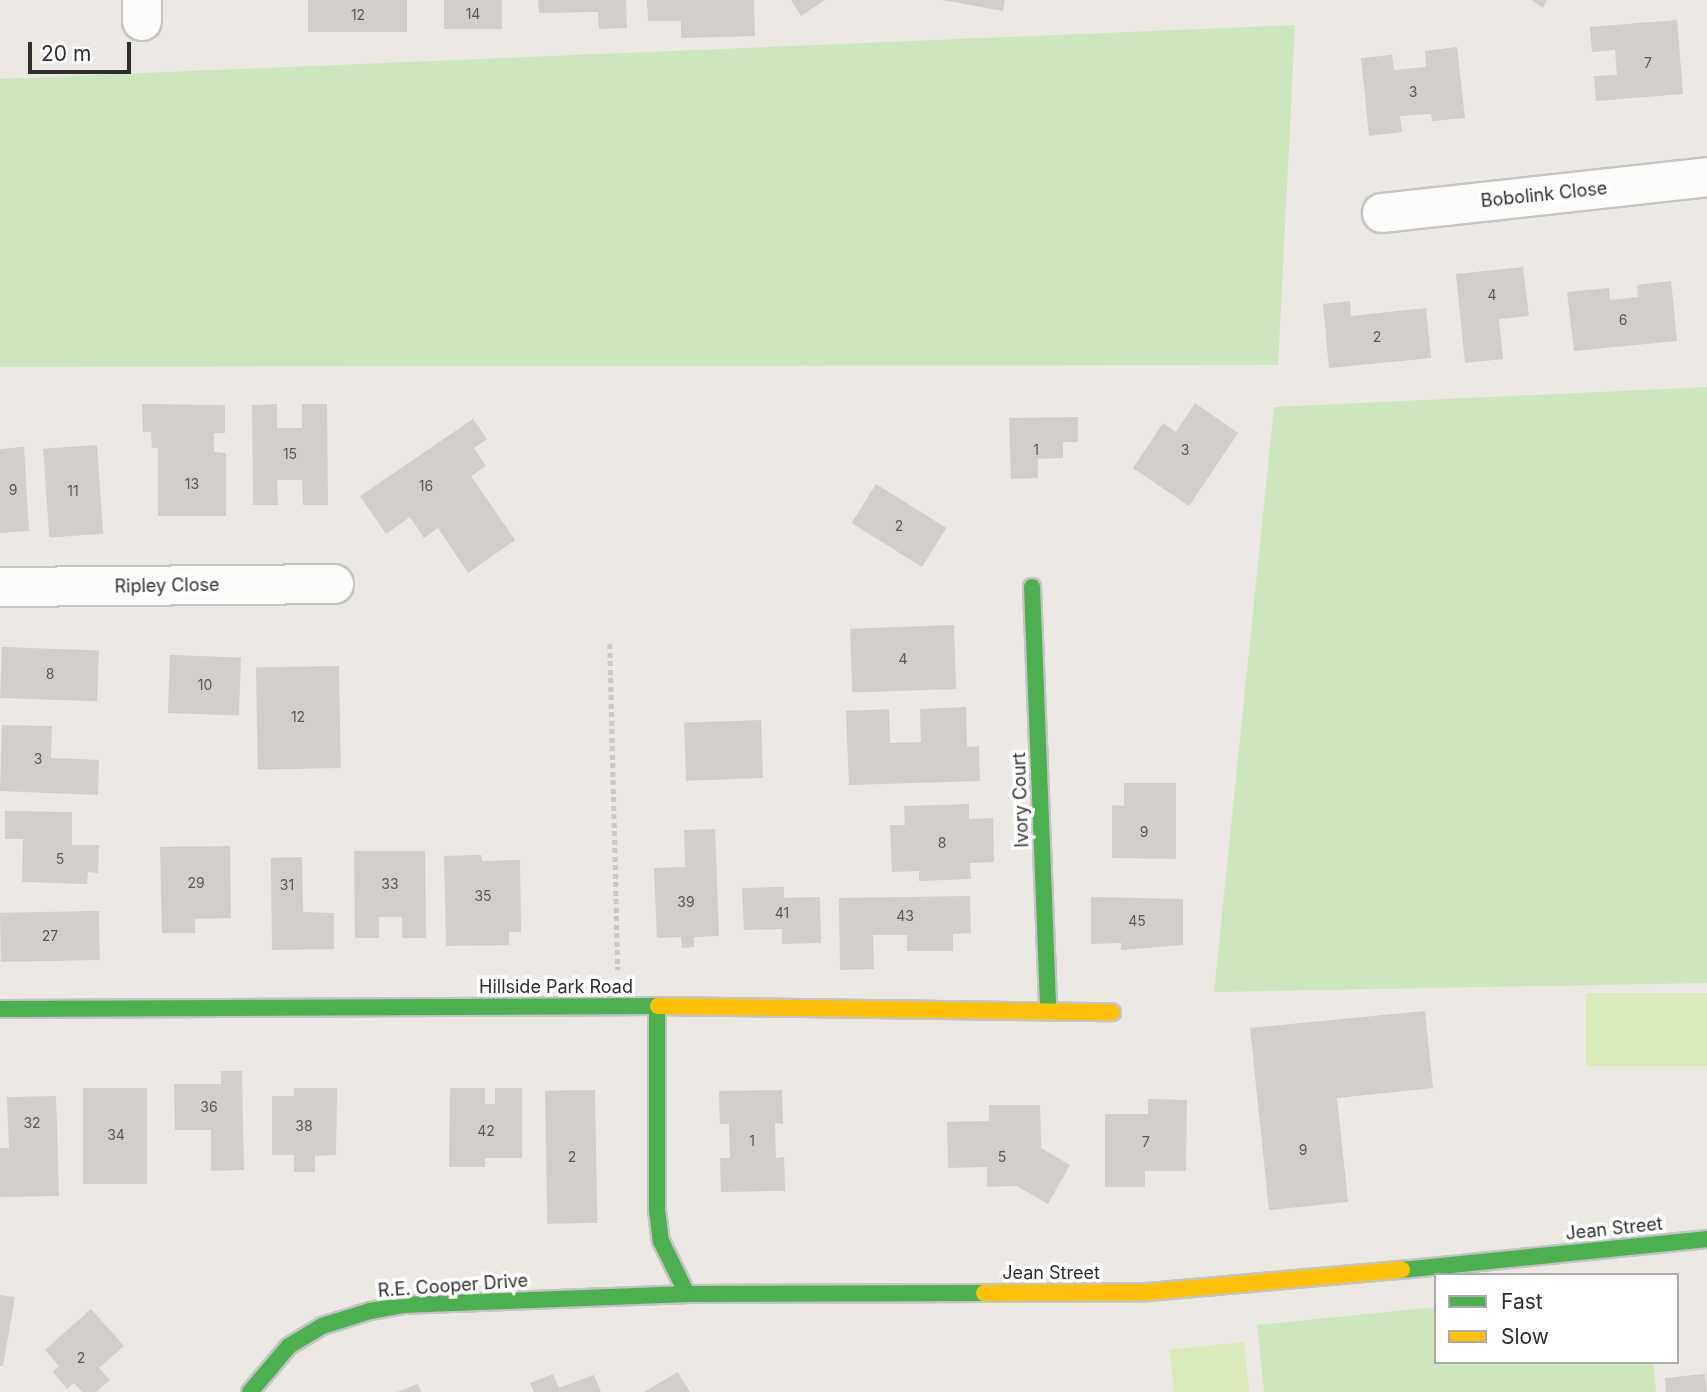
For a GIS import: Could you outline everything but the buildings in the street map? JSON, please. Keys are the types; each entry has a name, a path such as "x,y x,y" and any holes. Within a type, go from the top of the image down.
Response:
{"street":[{"name":"Bobolink Close","path":"1382,213 1707,177"},
{"name":"Ripley Close","path":"0,587 334,584"},
{"name":"Ivory Court","path":"1032,587 1048,1011"},
{"name":"Hillside Park Road","path":"0,1009 657,1006 1112,1012"},
{"path":"657,1006 657,1210 661,1241 687,1294"},
{"name":"Jean Street","path":"687,1294 1148,1292 1267,1284 1707,1239"},
{"name":"R.E. Cooper Drive","path":"250,1392 289,1346 323,1326 370,1311 403,1305 687,1294"}],"path":[{"path":"610,644 618,1006"}],"green space":[{"path":"1295,25 1278,365 0,367 0,79"},
{"path":"1707,387 1707,983 1214,992 1274,407"},
{"path":"1586,993 1707,993 1707,1066 1586,1066"},
{"path":"1434,1307 1434,1364 1653,1364 1656,1392 1264,1392 1257,1325"},
{"path":"1244,1342 1249,1392 1174,1392 1169,1350"}],"traffic: fast":[{"path":"1032,587 1048,1011"},
{"path":"657,1006 657,1210 661,1241 687,1294 984,1293"},
{"path":"0,1009 658,1006"},
{"path":"1402,1270 1707,1239"},
{"path":"250,1392 289,1346 322,1326 370,1311 403,1305 687,1294"}],"traffic: slow":[{"path":"658,1006 1112,1012"},
{"path":"984,1293 1148,1292 1402,1270"}]}
